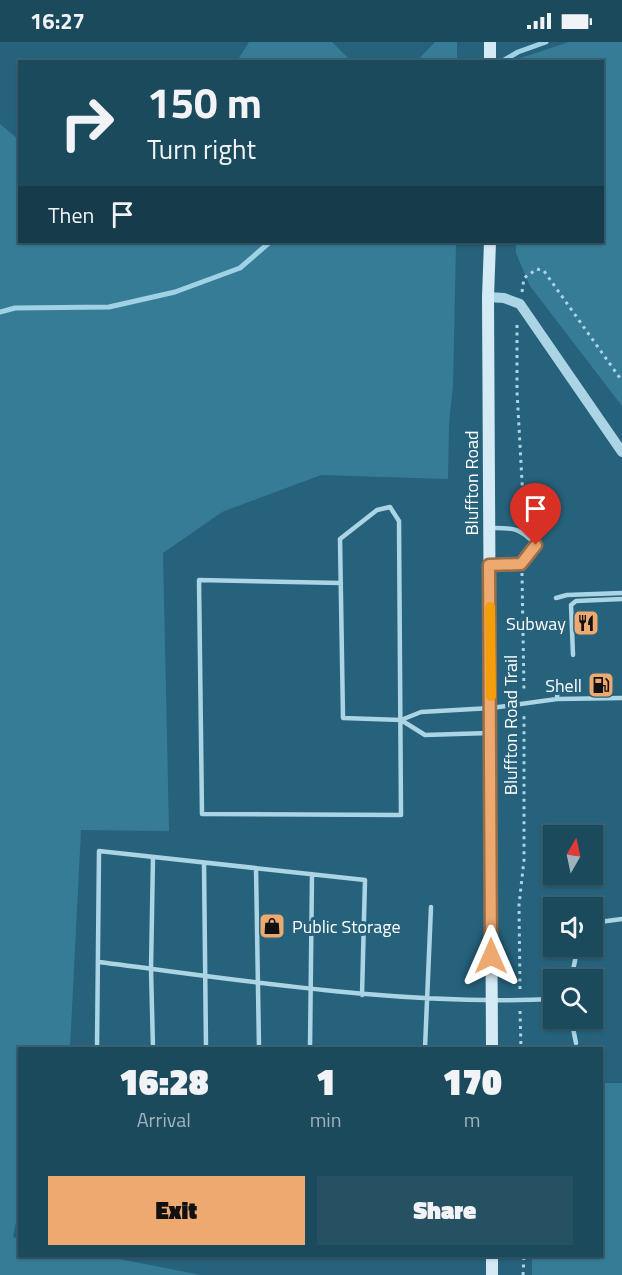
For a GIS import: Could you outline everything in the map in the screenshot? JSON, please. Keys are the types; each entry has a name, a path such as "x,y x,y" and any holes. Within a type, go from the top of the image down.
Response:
{"main road":[{"path":"490,42 490,60"},
{"name":"Bluffton Road","path":"490,243 488,297 492,1047"},
{"path":"492,1257 492,1275"}],"street":[{"path":"488,297 504,298 520,304 622,452"}],"lane":[{"path":"341,583 199,580 202,814 401,816 401,720 399,520 390,507 377,510 340,539 341,583 343,718 401,720 421,712 491,708 557,699 622,698"},
{"path":"489,565 521,564 536,545 517,528 490,528"},
{"path":"556,598 567,595 622,593"},
{"path":"573,655 571,605 576,601 622,599"},
{"path":"557,699 558,679"},
{"path":"401,720 425,735 491,733"},
{"path":"97,1047 99,851 365,880 362,994"},
{"path":"153,857 151,969 153,1047"},
{"path":"204,863 206,1047"},
{"path":"256,868 259,1047"},
{"path":"310,1047 312,874"},
{"path":"425,1047 431,907"},
{"path":"603,922 622,920"},
{"path":"99,962 362,994 491,1001 543,1000"},
{"path":"574,1029 576,1043"}],"path":[{"path":"524,278 537,269 544,271 622,381"},
{"path":"517,330 517,391 523,499 517,528"},
{"name":"Bluffton Road Trail","path":"521,564 524,860 519,905 521,1047"},
{"path":"523,1275 524,1257"}],"shaded area":[{"path":"249,42 332,42 350,60 238,60"},
{"path":"435,42 457,42 457,60 418,60"},
{"path":"569,42 622,42 622,406 530,286 516,253 516,243 604,243 604,60 518,59"},
{"path":"0,124 18,139 18,243 456,243 453,386 449,423 448,479 321,475 222,512 163,553 169,831 81,830 70,1047 18,1047 18,1213 13,1237 18,1239 18,1257 109,1257 201,1275 0,1275"},
{"path":"603,1083 622,1083 622,1275 532,1275 532,1257 603,1257"}],"waterway":[{"path":"504,60 518,52 546,42"},
{"path":"0,312 15,308 109,307 175,292 240,268 269,243"}],"slow traffic":[{"path":"490,607 491,696"}],"place":[{"name":"Subway","path":"586,623"},
{"name":"Shell","path":"601,685"},
{"name":"Public Storage","path":"272,926"}],"route":[{"path":"491,956 489,565 521,564 536,545"}]}
